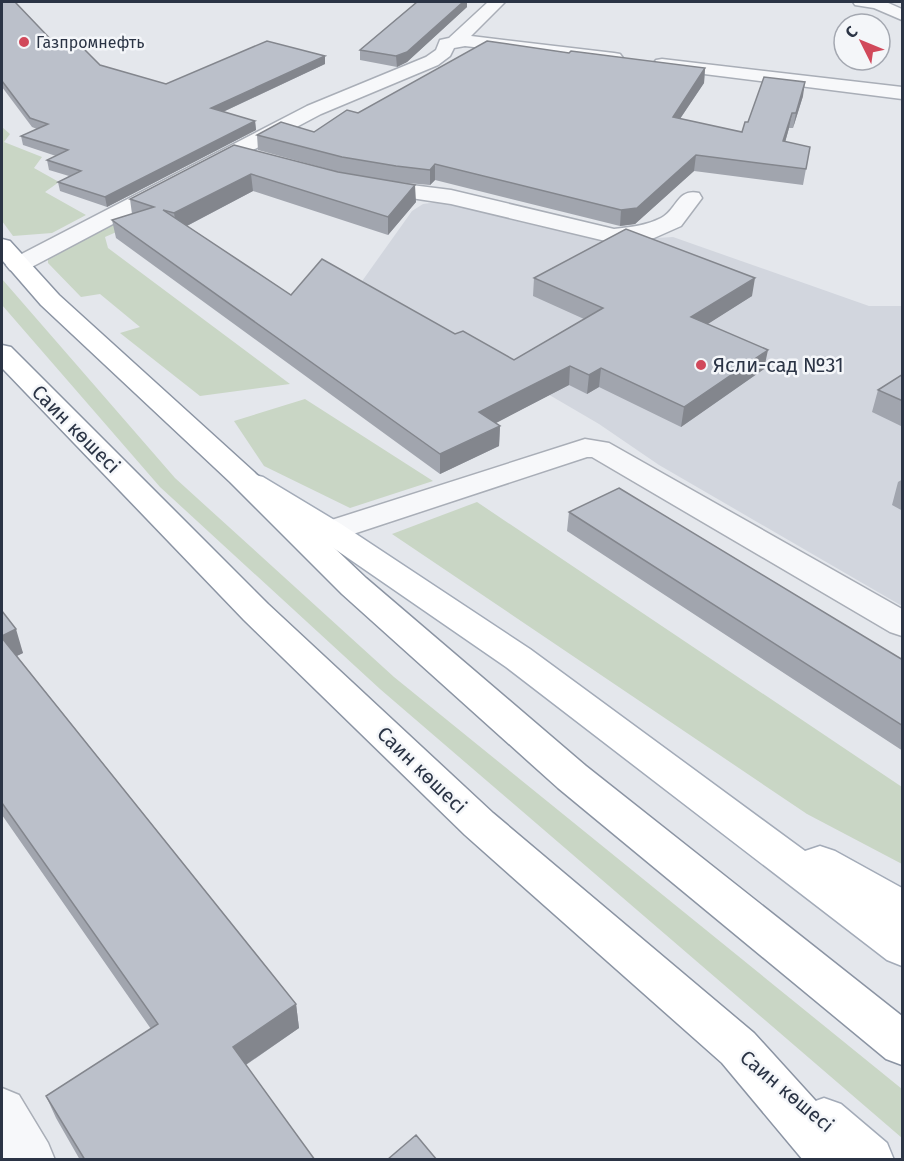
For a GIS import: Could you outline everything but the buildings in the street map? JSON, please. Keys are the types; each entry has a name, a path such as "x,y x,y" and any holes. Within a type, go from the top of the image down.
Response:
{"main road":[{"path":"10,256 50,300 241,476 354,586 572,777 903,1044"},
{"name":"Саин көшесі","path":"2,353 256,612 479,824 868,1160"},
{"path":"241,476 330,531 518,658 903,947"},
{"path":"699,794 903,909"},
{"path":"738,1048 836,1160"}],"street":[{"path":"455,42 497,2"},
{"path":"861,2 878,4 903,15"},
{"path":"10,256 233,152 314,110 424,66 444,52 446,44 455,42 465,41 903,93"},
{"path":"233,152 265,161"},
{"path":"351,183 452,197 525,213 573,228 614,236 646,233 673,220 691,198"},
{"path":"330,531 585,448 599,449 903,624"},
{"path":"2,1111 30,1160"}],"shaded area":[{"name":"Ясли-сад №31","path":"445,201 606,241 673,237 869,306 902,306 902,606 659,465 599,424 360,284 412,211 423,204"}],"green space":[{"path":"2,127 10,134 4,142 42,157 34,168 59,182 45,192 86,215 52,233 13,236 2,221"},
{"path":"125,216 130,226 105,237 108,248 290,384 200,396 120,333 140,327 100,294 81,297 48,263 48,255"},
{"path":"2,279 175,478 394,677 902,1089 902,1138 380,689 160,487 2,305"},
{"path":"305,399 433,481 350,508 264,466 234,421"},
{"path":"477,502 902,787 902,864 807,814 392,534"}],"place":[{"name":"Газпромнефть","path":"24,42"},
{"name":"Ясли-сад №31","path":"701,365"}]}
